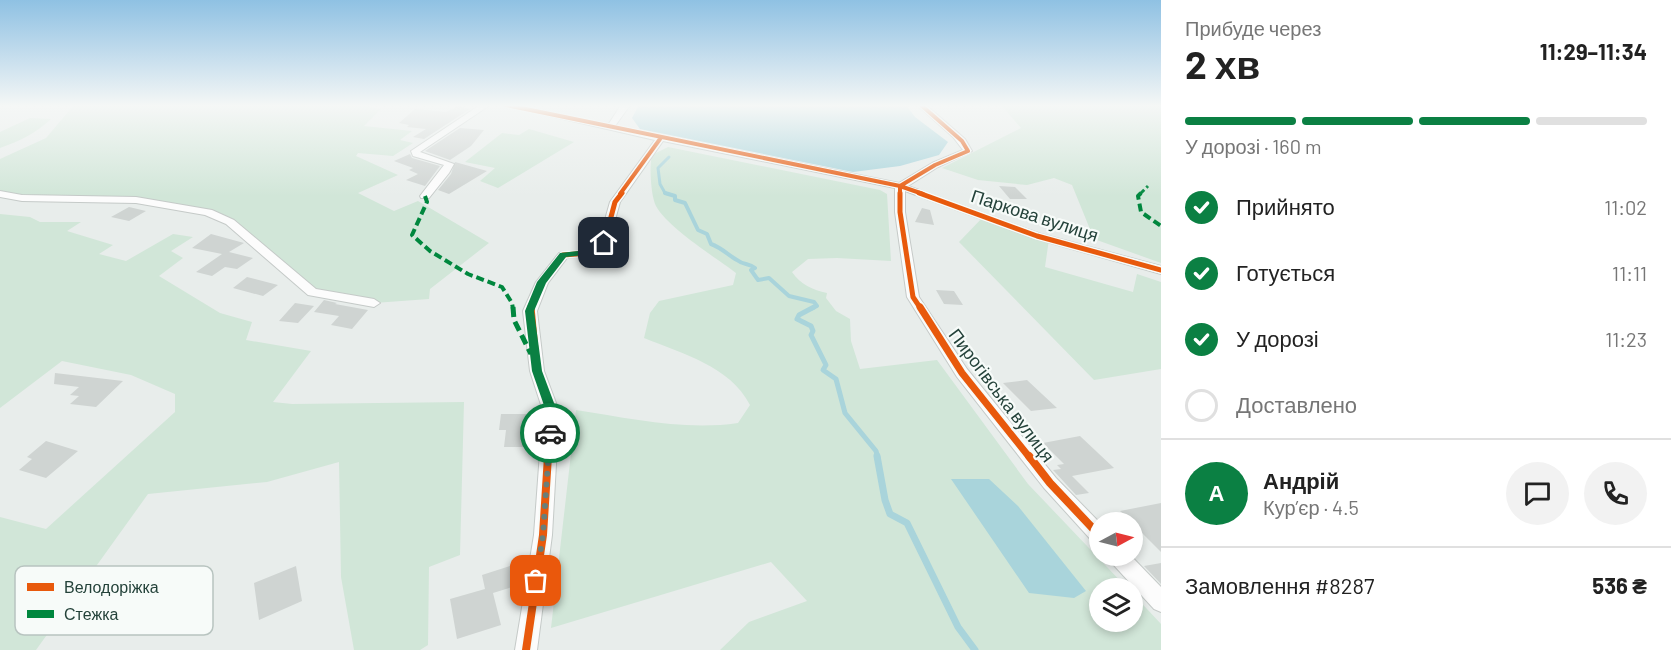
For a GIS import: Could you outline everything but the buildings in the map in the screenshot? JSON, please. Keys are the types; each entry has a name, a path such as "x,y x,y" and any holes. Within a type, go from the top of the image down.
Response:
{"street":[{"path":"425,195 449,164 416,154 415,151 439,135"},
{"name":"Паркова вулиця","path":"642,135 900,186 1037,236 1161,270"},
{"path":"900,186 936,165 968,151 968,146 957,135"},
{"path":"526,650 543,535 551,411 537,371 530,311 542,282 563,255 589,253 604,243 615,202 660,139"},
{"name":"Пирогівська вулиця","path":"900,186 900,212 913,297 962,373 1050,483 1089,524"},
{"path":"0,194 22,198 136,200 208,212 230,222 312,292 374,303"},
{"path":"1127,566 1161,602"}],"green space":[{"path":"0,135 28,135 14,142 0,148"},
{"path":"48,135 406,135 400,140 413,143 393,156 358,153 356,156 398,175 358,193 394,211 418,201 489,243 430,289 429,299 374,303 312,292 231,222 208,212 159,203 22,198 0,191 0,159"},
{"path":"499,135 551,135 574,142 498,188 480,181 495,168 465,162"},
{"path":"1007,135 1161,135 1161,263 1094,239 1072,185 1054,178 1027,185 978,180 942,168"},
{"path":"668,147 880,190 887,194 891,261 808,259 792,272 807,286 827,293 826,298 836,311 850,319 851,341 860,369 937,360 1028,484 1089,548 1089,566 1106,566 1117,578 1089,578 1089,632 1143,632 1143,605 1161,624 1161,650 720,650 749,622 807,601 771,562 551,628 576,410 677,425 718,425 738,423 750,405 730,380 718,371 689,356 644,338 650,313 659,301 733,285 736,273 681,233 662,215 653,196 652,155"},
{"path":"0,214 30,217 40,222 81,222 67,231 113,245 99,254 126,261 173,234 193,237 171,251 183,258 159,276 220,313 252,322 246,340 311,351 273,402 292,404 464,402 460,555 429,567 428,645 420,650 354,650 341,577 339,462 267,482 148,494 96,566 15,566 15,635 47,635 36,650 0,650 0,517 46,529 175,412 175,394 131,375 62,361 0,408"},
{"path":"984,216 1049,239 1045,267 1133,292 1137,274 1161,282 1161,369 1094,380 959,242"}],"water":[{"path":"671,135 939,135 948,142 939,155 900,166 853,172"},
{"path":"951,479 989,479 1018,506 1086,591 1074,598 1029,593"}],"waterway":[{"path":"665,193 660,184 658,168 669,157"},
{"path":"665,193 669,194"},
{"path":"665,193 685,203 698,230 707,234 711,244 739,262 755,268 751,270 758,280 769,278 789,296 814,302 817,306 811,309"},
{"path":"814,307 799,315 797,319 811,326 813,331 811,335 826,365 823,370 836,379 845,413 876,451 878,458"},
{"path":"877,456 885,500 890,514 907,523 958,627 975,650"}],"marked path":[{"path":"1148,186 1138,196 1141,212 1161,226"},
{"path":"425,196 427,202 412,235 430,251 468,274 502,287 512,303 514,320 531,354"}],"cycle path":[{"path":"647,135 900,186 1037,236 1161,270"},
{"path":"956,135 968,151 935,165 900,186 900,212 913,297 962,373 1050,483 1089,524"},
{"path":"526,650 543,535 551,411 537,371 530,311 542,282 563,255 589,253 604,243 615,202 660,139"}],"way so far":[{"path":"536,581 543,535 550,433"}],"route":[{"path":"550,433 551,411 537,371 530,311 542,282 563,255 589,253 604,243"}]}
